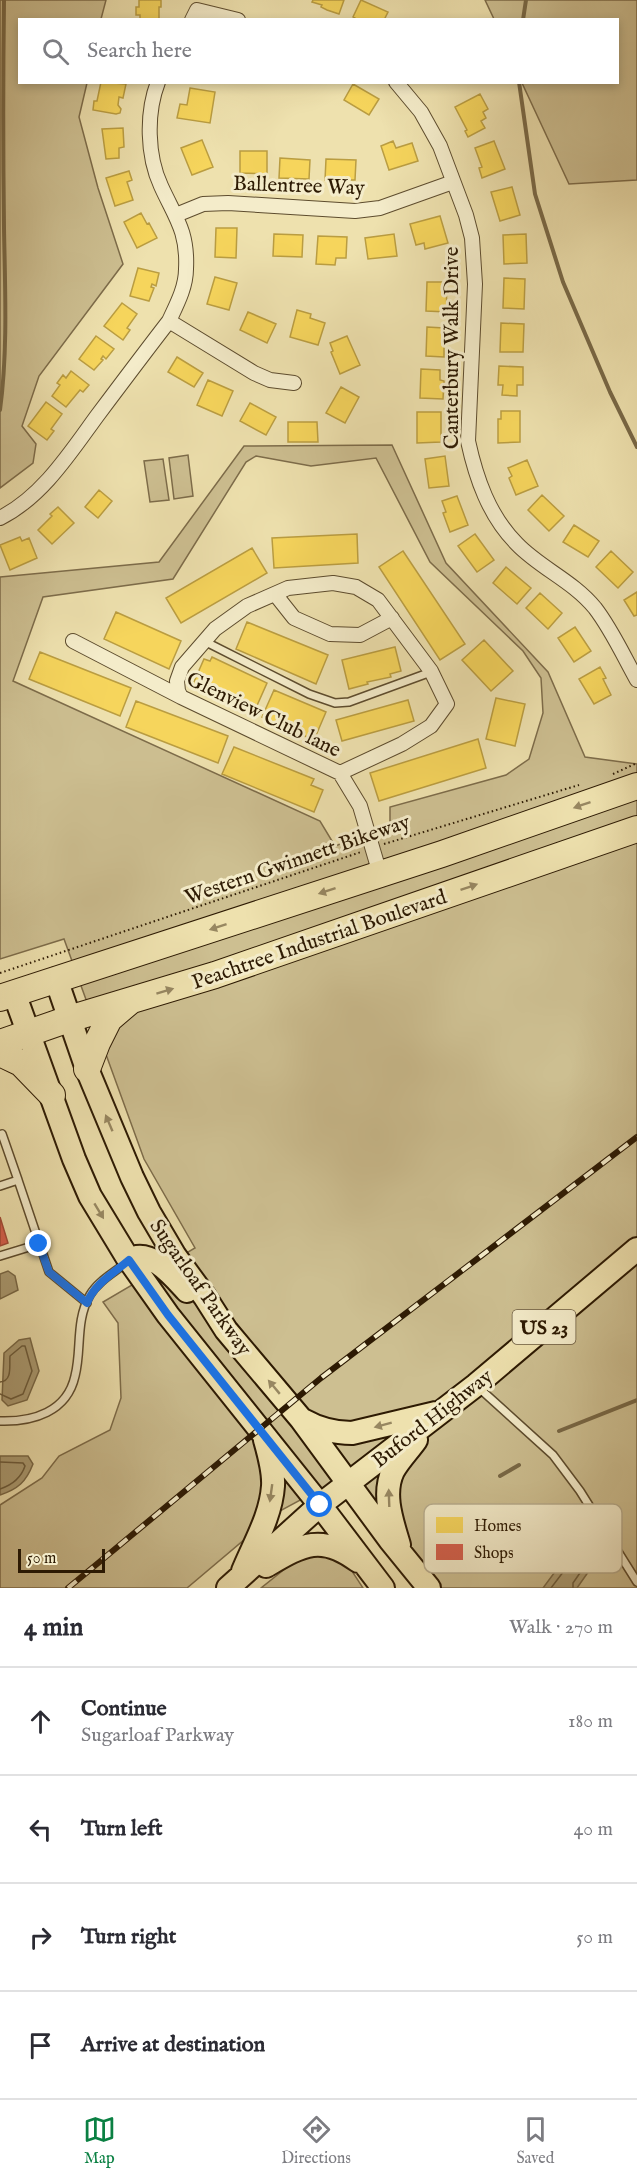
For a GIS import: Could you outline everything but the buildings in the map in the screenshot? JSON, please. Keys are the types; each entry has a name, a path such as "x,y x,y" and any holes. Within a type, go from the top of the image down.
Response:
{"highway":[{"name":"Peachtree Industrial Boulevard","path":"5,988 56,980 380,874 637,786"},
{"name":"Peachtree Industrial Boulevard","path":"0,1043 69,1019 215,975 637,829"},
{"path":"87,1069 109,1019 130,1002"},
{"path":"0,1053 21,1063 52,1095"}],"main road":[{"name":"Sugarloaf Parkway","path":"56,980 87,1069 132,1177 149,1212 175,1256 226,1330 302,1419 401,1555 429,1588"},
{"name":"Sugarloaf Parkway","path":"5,988 29,1033 74,1159 90,1196 129,1260 168,1315 320,1505 383,1588"},
{"name":"Buford Highway","path":"234,1583 320,1505 476,1385 637,1249"},
{"path":"129,1260 144,1256 159,1264 226,1330"},
{"path":"302,1419 320,1429 352,1433 437,1415"},
{"path":"401,1555 390,1514 388,1490 393,1471 437,1415"},
{"path":"234,1583 268,1511 273,1485 271,1460 264,1435"},
{"path":"234,1583 303,1546 320,1543 337,1547 369,1569"}],"street":[{"path":"193,18 197,10 230,18"},
{"path":"0,518 14,511 31,497 59,467 169,321 182,292 186,271 185,243 176,214 160,185 150,135 150,114 157,84"},
{"name":"Canterbury Walk Drive","path":"398,84 422,112 440,146 466,215 473,250 475,284 468,441 484,496 499,521 517,544 576,589 596,609 637,680"},
{"name":"Ballentree Way","path":"176,214 203,204 228,203 355,211 380,208 453,182"},
{"path":"169,321 270,381 294,383"},
{"path":"181,697 177,681 182,666 215,629 247,606 288,588 333,583 356,587 378,600 392,618 431,671 447,705 431,726 402,744 340,773"},
{"path":"275,594 294,618 330,634 360,635 392,618"},
{"name":"Glenview Club lane","path":"73,640 181,697 340,773 360,806 380,874"}],"lane":[{"path":"204,641 309,694 334,703 349,702 431,671"},
{"path":"0,1135 2,1134 49,1272 87,1303"},
{"path":"0,1186 18,1180"},
{"path":"0,1256 39,1244"},
{"path":"0,1421 32,1419 53,1410 66,1397 75,1377 80,1322 90,1295 98,1285 129,1260"},
{"path":"476,1385 553,1455 588,1504"},
{"path":"622,1558 637,1582"}],"path":[{"path":"605,777 637,763"},
{"name":"Western Gwinnett Bikeway","path":"5,988 373,848 585,783"}],"shaded area":[{"path":"0,0 106,0 101,18 18,18 18,84 87,84 79,117 98,188 123,264 39,376 22,426 36,444 33,463 0,488"},
{"path":"485,0 637,0 637,180 569,184 522,84 619,84 619,18 494,18"},
{"path":"392,445 446,563 548,672 585,757 637,764 637,1588 423,1588 341,1478 276,1513 187,1588 0,1588 0,1505 42,1478 59,1456 110,1430 121,1398 118,1323 103,1302 195,1248 144,1159 64,939 0,959 0,577 159,562 244,446","holes":["256,456 311,466 376,458 430,562 523,651 541,678 543,713 529,759 506,775 390,807 390,825 335,846 320,821 13,681 43,597 173,579 246,462"]},
{"path":"188,455 193,496 174,499 169,458"},
{"path":"163,459 169,500 150,502 144,461"},
{"path":"308,1554 325,1556 350,1568 363,1588 261,1588 291,1564"}],"water":[{"path":"8,1271 15,1276 18,1290 0,1299 0,1274"},
{"path":"30,1338 39,1371 27,1400 8,1406 2,1400 4,1353 19,1340"},
{"path":"0,1456 28,1456 33,1464 21,1484 0,1495"},
{"path":"554,1573 588,1573 577,1588 543,1588"}],"waterway":[{"path":"0,410 5,319 4,0"},
{"path":"523,18 526,0"},
{"path":"519,84 535,194 563,282 610,392 637,447"},
{"path":"559,1431 637,1400"},
{"path":"500,1476 519,1465"}],"railway":[{"path":"68,1588 321,1378 637,1137"}],"route":[{"path":"39,1244 49,1272 87,1303 98,1285 129,1260 168,1315 320,1505"}]}
